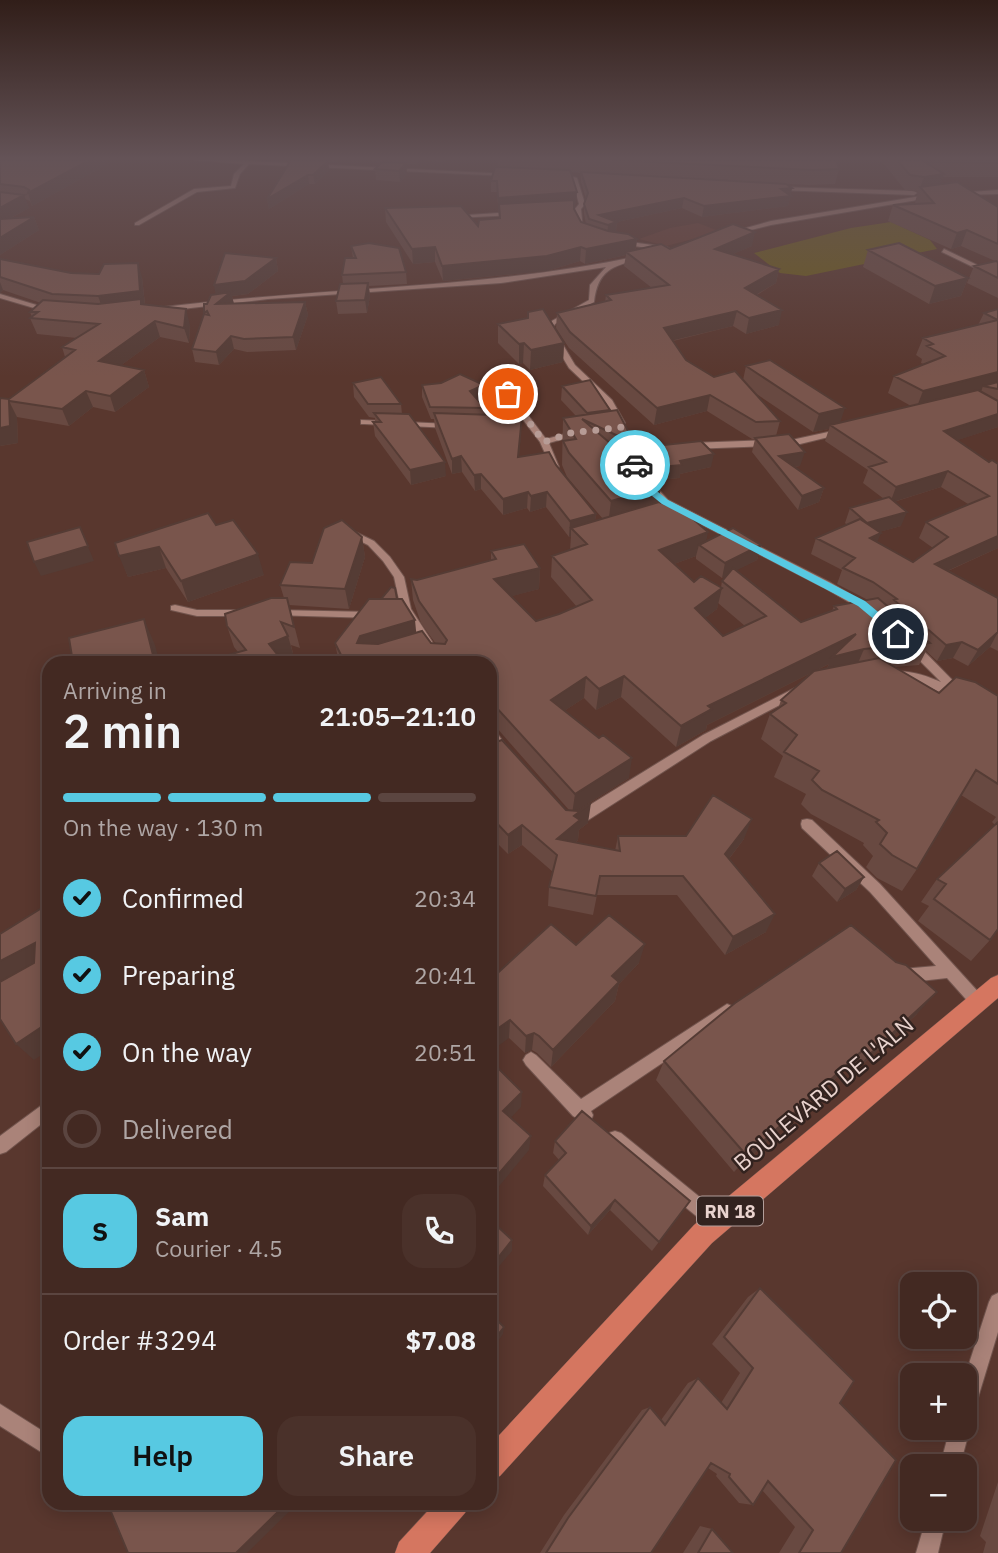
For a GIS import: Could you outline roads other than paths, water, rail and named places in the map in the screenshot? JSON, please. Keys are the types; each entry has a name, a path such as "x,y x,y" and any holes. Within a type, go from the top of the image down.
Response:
{"main road":[{"name":"BOULEVARD DE L'ALN","path":"497,1457 703,1234 998,985"},
{"path":"410,1553 449,1510"}],"street":[{"path":"583,232 590,237"},
{"path":"720,236 734,232"},
{"path":"151,311 270,296 407,289 530,277 612,265 671,250 619,242"},
{"path":"944,251 998,277"},
{"path":"612,265 592,285 592,301 552,323 549,328 572,366 609,402 629,435 630,451 649,489 679,510 850,597 883,620"},
{"path":"0,296 56,313"},
{"path":"495,377 544,442 561,479"},
{"path":"364,422 457,426"},
{"path":"520,426 532,426"},
{"path":"611,428 624,427"},
{"path":"684,447 796,442 846,430"},
{"path":"544,442 584,432"},
{"path":"630,451 643,450"},
{"path":"666,513 679,510"},
{"path":"329,526 354,533 371,543 387,559 398,577 422,647 433,656"},
{"path":"175,608 197,613 383,615"},
{"path":"397,615 410,615"},
{"path":"902,638 968,702"},
{"path":"880,676 904,674 933,682 968,702"},
{"path":"562,813 571,824 707,738 797,691 808,688"},
{"path":"497,741 514,762"},
{"path":"497,755 505,752"},
{"path":"807,824 875,888 978,1001"},
{"path":"886,978 951,971"},
{"path":"579,1110 736,1006"},
{"path":"531,1060 579,1110 717,1222"},
{"path":"0,1146 42,1113"},
{"path":"977,1370 998,1303"},
{"path":"0,1414 42,1442"},
{"path":"928,1553 933,1531"}]}
